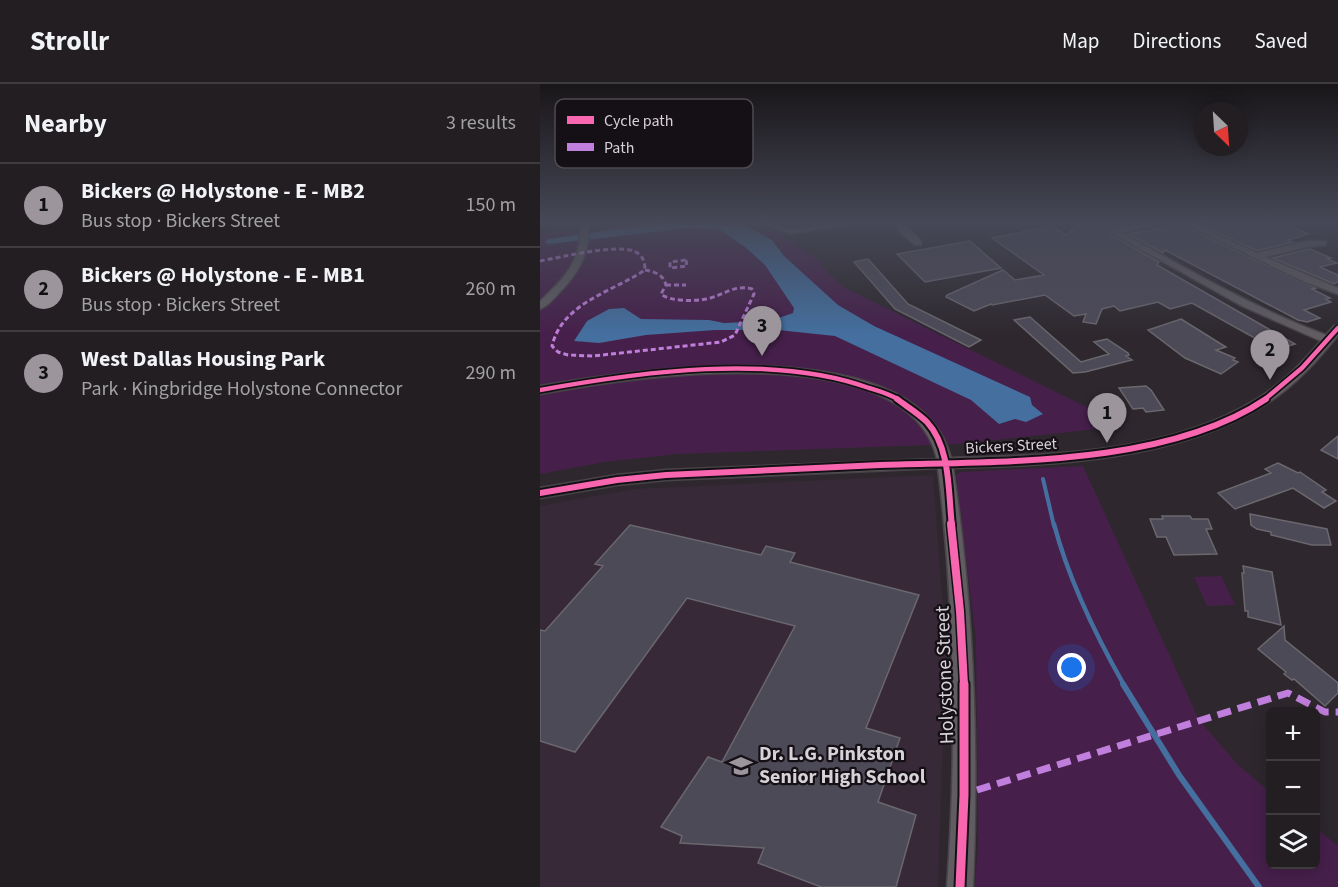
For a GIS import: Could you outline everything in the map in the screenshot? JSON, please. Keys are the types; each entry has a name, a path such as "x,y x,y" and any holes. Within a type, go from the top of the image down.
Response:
{"street":[{"path":"540,306 568,277 579,260"},
{"path":"1166,260 1293,328 1328,340"},
{"path":"1266,260 1338,291"},
{"name":"Bickers Street","path":"540,493 617,480 666,475 1058,457 1116,450 1203,429 1239,415 1280,390 1298,374 1338,328"},
{"name":"Holystone Street","path":"540,390 612,378 733,369 773,369 816,374 870,387 914,410 935,433 943,453 958,576 963,648 964,721 960,887"}],"shaded area":[{"path":"540,260 818,260 841,286 1125,426 959,444 677,454 604,462 540,474"},
{"path":"1083,466 1199,720 1238,765 1266,789 1266,869 1320,869 1320,831 1338,846 1338,887 975,887 978,841 976,639 956,476 960,472"},
{"name":"Dr. L.G. Pinkston Senior High School","path":"933,475 946,646 938,887 540,887 540,506 635,489"},
{"path":"1221,576 1235,605 1207,606 1194,577"}],"water":[{"path":"760,260 789,260 838,305 874,326 1030,397 1032,405 1043,414 1026,422 1015,419 999,424 971,400 835,336 778,330 715,330 646,335 599,343 574,341 587,321 609,309 624,308 641,319 709,320 724,323 770,321 793,313 794,308"}],"building":[{"path":"869,260 908,304 981,340 969,347 895,309 854,262"},
{"path":"903,260 992,260 1001,268 925,282"},
{"path":"1024,260 1156,260 1159,262 1157,265 1295,344 1276,350 1192,303 1170,309 1158,302 1120,311 1114,306 1102,309 1096,324 1083,322 1086,314 1074,316 1045,295 991,304 974,311 946,297 1003,270 1015,280 1044,275"},
{"path":"1185,260 1257,260 1316,288 1312,289 1330,298 1326,299 1331,302 1304,310 1320,318 1307,322 1298,320"},
{"path":"1278,260 1331,260 1337,263 1320,267 1338,275 1338,282 1334,284"},
{"path":"1030,317 1081,362 1109,354 1094,342 1107,339 1128,353 1129,355 1126,356 1132,360 1073,373 1014,320"},
{"path":"1181,319 1226,347 1216,350 1235,358 1233,360 1238,362 1221,374 1185,358 1148,330"},
{"path":"1146,386 1164,410 1146,412 1143,408 1133,409 1119,388"},
{"path":"1338,436 1338,459 1321,450"},
{"path":"1278,463 1300,472 1326,490 1322,492 1336,501 1324,508 1293,488 1235,509 1218,493 1271,473 1265,469"},
{"path":"1250,514 1327,529 1331,545 1312,545 1271,535 1271,532 1251,525"},
{"path":"1162,516 1190,516 1192,519 1208,519 1212,529 1206,529 1217,554 1174,555 1166,537 1157,537 1150,519 1163,519"},
{"path":"630,525 761,555 766,546 795,553 790,562 919,595 866,728 900,738 878,802 916,815 896,887 821,887 758,863 764,848 680,843 682,836 661,827 708,757 722,762 795,626 687,598 575,752 540,741 540,630 545,631 603,566 595,564"},
{"path":"1243,566 1272,572 1281,625 1248,617 1248,611 1245,611"},
{"path":"1284,626 1285,640 1338,683 1338,693 1325,706 1294,679 1284,674 1286,672 1258,649"}],"waterway":[{"path":"1043,479 1054,526"},
{"path":"1054,524 1067,566 1084,607 1124,685"},
{"path":"1123,684 1179,775 1259,887"}],"marked path":[{"path":"645,260 645,270"},
{"path":"682,260 670,262 670,268 687,266 686,260"},
{"path":"645,270 663,278 666,285 661,294 667,299 706,299 741,286 752,289 754,294 735,335 721,342 593,356 568,355 558,352 552,346 555,332 576,310 645,270"},
{"path":"666,285 686,285"},
{"path":"977,790 1288,693 1325,712 1338,712"}],"cycle path":[{"path":"540,493 617,480 666,475 1030,460 1129,448 1176,438 1221,423 1260,403 1293,378 1338,328"},
{"path":"540,390 630,376 685,371 742,369 798,372 850,381 894,396 926,421 939,443 946,468 960,611 965,749 960,887"}],"place":[{"name":"West Dallas Housing Park","path":"762,356"},
{"name":"Bickers @ Holystone - E - MB1","path":"1270,380"},
{"name":"Bickers @ Holystone - E - MB2","path":"1107,443"},
{"name":"Dr. L.G. Pinkston Senior High School","path":"741,766"}]}
